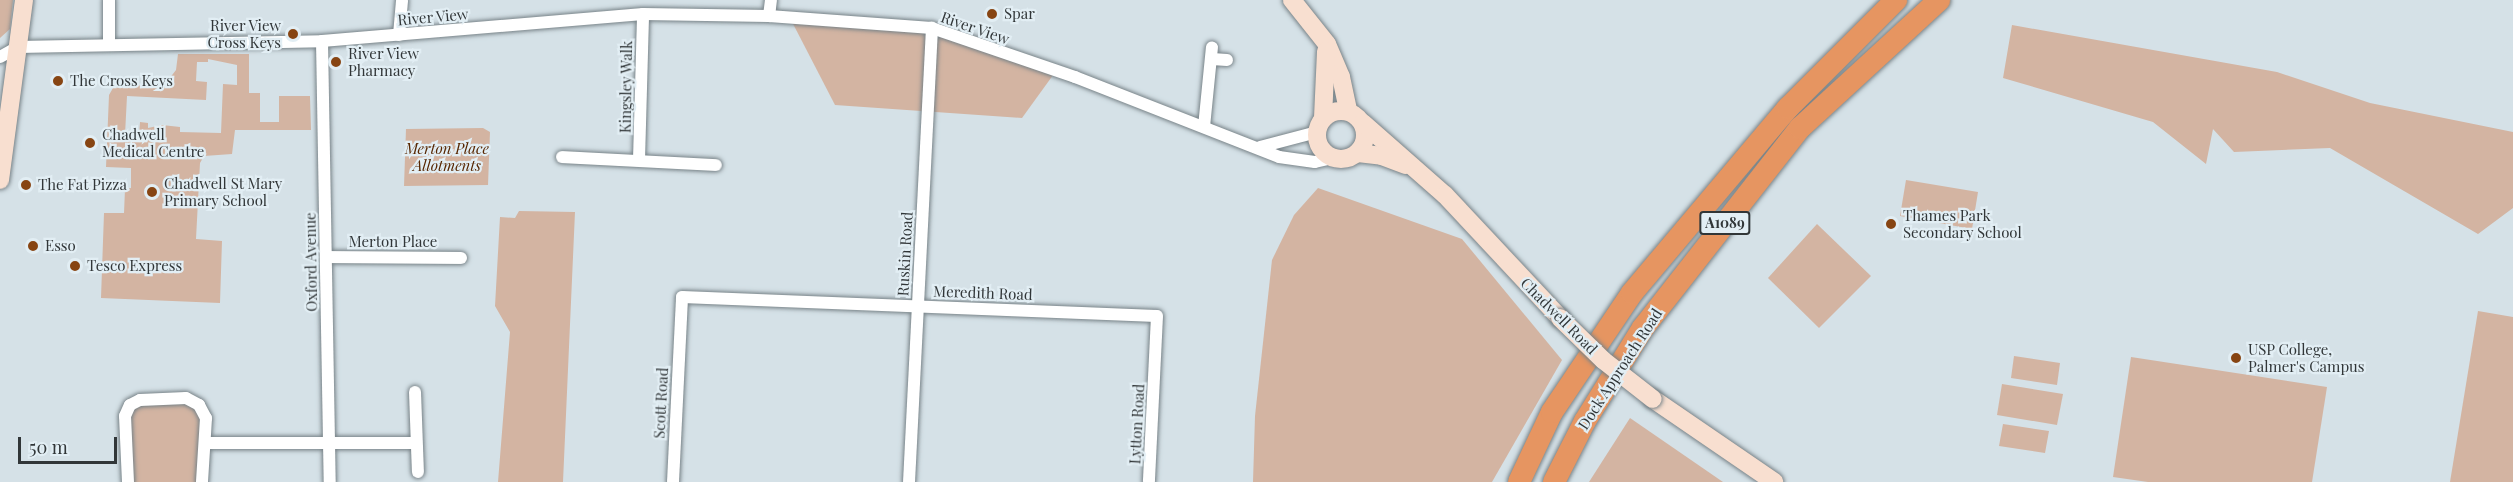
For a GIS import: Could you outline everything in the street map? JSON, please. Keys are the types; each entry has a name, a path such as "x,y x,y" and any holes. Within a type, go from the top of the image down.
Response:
{"highway":[{"name":"Dock Approach Road","path":"1519,482 1552,412 1632,292 1788,108 1896,0"},
{"name":"Dock Approach Road","path":"1554,482 1585,421 1643,328 1800,128 1939,0"}],"main road":[{"path":"0,180 24,0"},
{"path":"1292,0 1327,44 1341,77 1348,111"},
{"path":"1320,125 1335,111 1348,111 1363,123 1366,139 1358,153 1346,159 1333,158 1320,147 1320,125 1327,44"},
{"name":"Chadwell Road","path":"1363,123 1420,172 1603,360 1653,399 1774,482"},
{"name":"Chadwell Road","path":"1358,153 1382,156 1420,172"}],"street":[{"path":"109,0 109,44"},
{"path":"399,35 402,0"},
{"path":"769,16 771,0"},
{"name":"River View","path":"18,47 322,41 643,14 769,16 932,28 1260,147 1279,157 1300,161 1333,158"},
{"name":"Kingsley Walk","path":"639,160 643,14"},
{"name":"Ruskin Road","path":"909,482 932,28"},
{"name":"Oxford Avenue","path":"322,41 330,482"},
{"path":"0,57 18,47"},
{"path":"1204,127 1212,53 1227,60"},
{"path":"1260,147 1320,125"},
{"path":"562,157 716,165"},
{"name":"Merton Place","path":"326,257 461,258"},
{"name":"Scott Road","path":"673,482 682,297 702,298"},
{"name":"Meredith Road","path":"702,298 1157,316 1155,367"},
{"name":"Lytton Road","path":"1149,482 1155,367"},
{"path":"415,392 418,472"},
{"path":"128,482 125,416 130,405 140,399 186,398 199,405 206,418 202,482"},
{"path":"206,443 416,443"}],"green space":[{"path":"0,0 13,0 10,29 0,38"},
{"path":"790,18 932,28 1056,71 1022,118 835,105"},
{"path":"2012,25 2277,72 2370,103 2513,132 2513,208 2478,234 2330,148 2234,152 2213,129 2206,164 2153,122 2003,78"},
{"name":"Chadwell St Mary Primary School","path":"178,54 249,54 249,93 260,93 260,122 279,122 279,96 310,96 311,130 235,130 232,154 204,156 200,163 196,239 222,241 220,303 101,298 104,213 124,213 125,189 131,188 131,168 106,167 109,95 113,88 166,83 176,70","holes":["208,59 237,65 237,85 223,84 221,133 180,132 180,127 162,125 148,128 148,123 140,122 139,135 125,135 127,96 206,100 207,82 196,81 197,62 208,62"]},
{"name":"Merton Place Allotments","path":"483,128 490,132 488,185 404,186 406,129"},
{"path":"1906,180 1978,192 1972,229 1900,216"},
{"path":"1318,188 1462,239 1562,360 1492,482 1253,482 1255,416 1272,260 1294,215"},
{"path":"519,211 575,212 563,482 498,482 510,332 495,306 500,217 515,218"},
{"path":"1817,224 1871,276 1819,328 1768,278"},
{"path":"2478,311 2513,317 2513,482 2450,482"},
{"path":"2014,356 2060,363 2057,385 2011,378"},
{"path":"2131,357 2327,387 2312,482 2148,482 2113,477"},
{"path":"2002,384 2063,394 2057,425 1997,415"},
{"path":"186,398 206,418 202,482 128,482 130,405"},
{"path":"1630,418 1723,482 1589,482"},
{"path":"2003,424 2049,431 2045,453 1999,446"}],"place":[{"name":"Spar","path":"992,14"},
{"name":"River View Cross Keys","path":"293,34"},
{"name":"River View Pharmacy","path":"336,62"},
{"name":"The Cross Keys","path":"58,81"},
{"name":"Chadwell Medical Centre","path":"90,143"},
{"name":"The Fat Pizza","path":"26,185"},
{"name":"Chadwell St Mary Primary School","path":"152,192"},
{"name":"Thames Park Secondary School","path":"1891,224"},
{"name":"Esso","path":"33,246"},
{"name":"Tesco Express","path":"75,266"},
{"name":"USP College, Palmer's Campus","path":"2236,358"}]}
